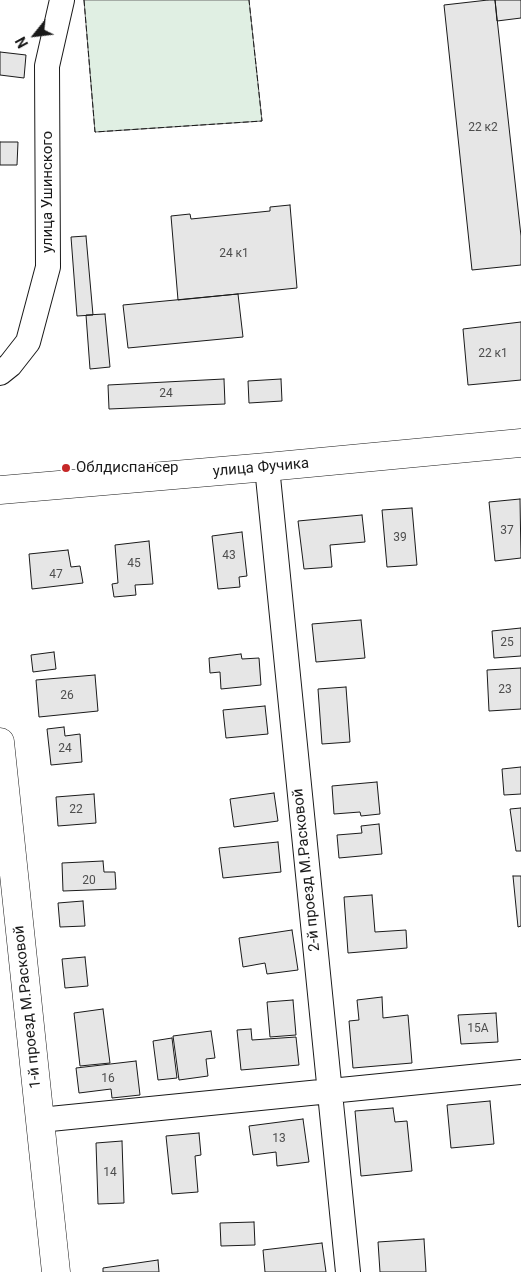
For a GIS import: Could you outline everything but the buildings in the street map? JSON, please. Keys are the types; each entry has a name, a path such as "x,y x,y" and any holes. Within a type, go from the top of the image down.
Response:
{"street":[{"name":"улица Ушинского","path":"0,372 10,365 28,342 48,267 47,66 62,0"},
{"name":"улица Фучика","path":"0,490 521,443"},
{"name":"2-й проезд М.Расковой","path":"268,467 348,1272"},
{"name":"1-й проезд М.Расковой","path":"0,742 56,1272"},
{"path":"40,1120 521,1072"}],"green space":[{"path":"84,0 249,0 262,121 95,132"}],"fence":[{"path":"84,0 95,132 262,121 249,0"}],"place":[{"name":"Облдиспансер","path":"66,468"}]}
